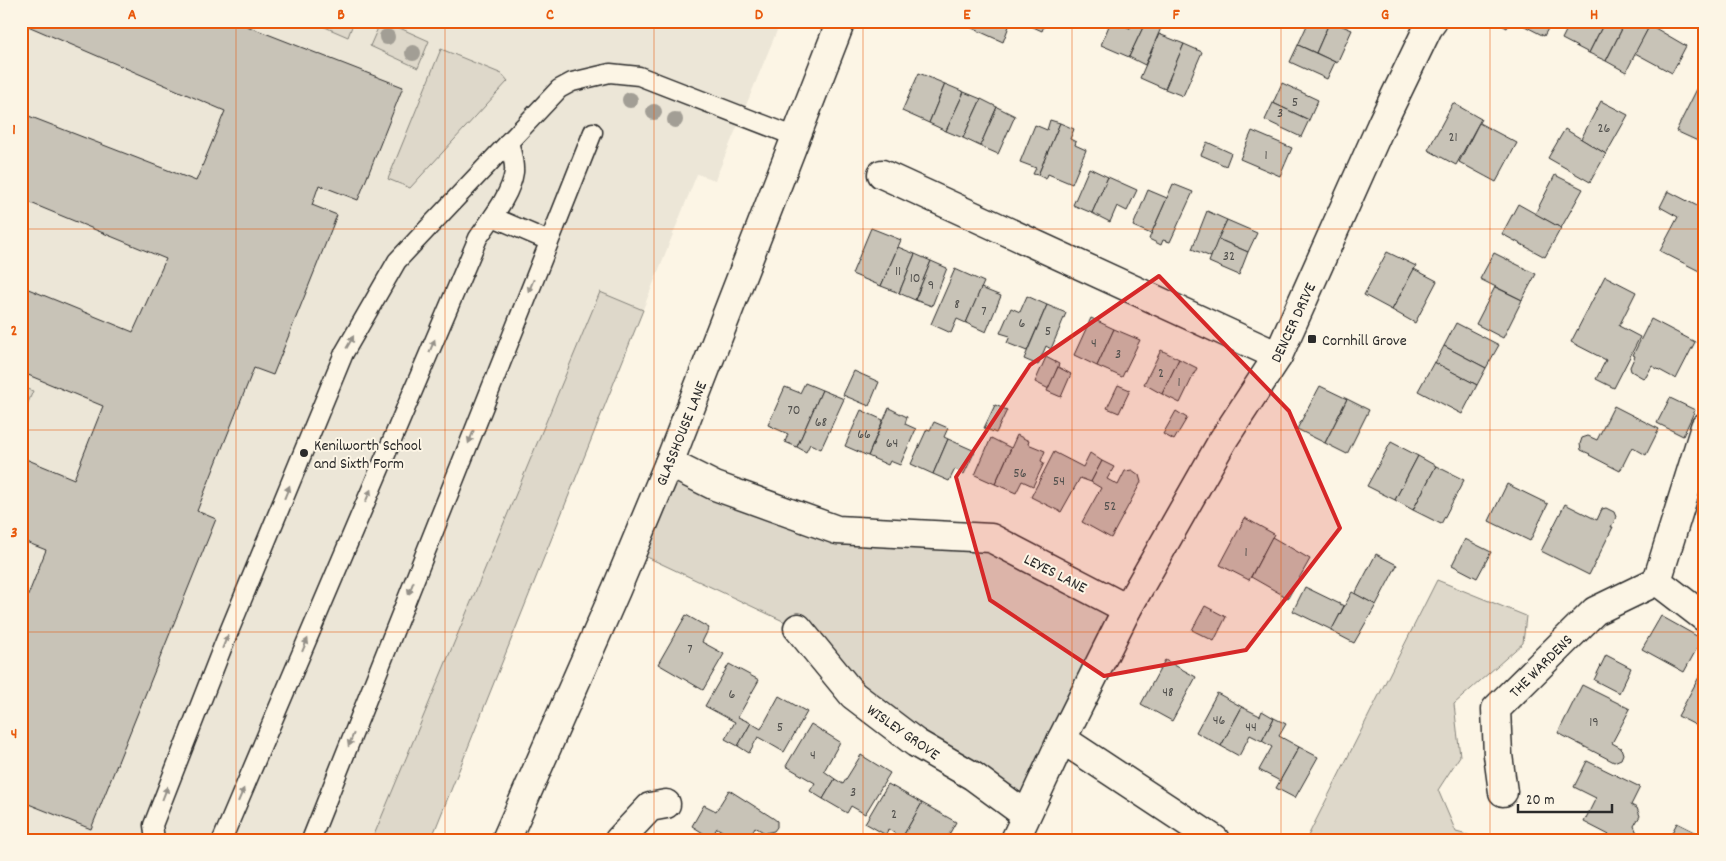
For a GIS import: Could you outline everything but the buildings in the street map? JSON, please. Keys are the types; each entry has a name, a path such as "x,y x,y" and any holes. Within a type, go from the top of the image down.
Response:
{"street":[{"name":"GLASSHOUSE LANE","path":"506,840 616,590 669,463 841,21"},
{"name":"DENCER DRIVE","path":"1127,609 1223,440 1278,356 1425,23"},
{"path":"882,174 1278,356"},
{"path":"1705,427 1658,581 1705,618"},
{"name":"LEYES LANE","path":"669,463 714,486 837,530 991,538 1127,609"},
{"name":"THE WARDENS","path":"1503,792 1498,755 1496,709 1595,611 1658,581"},
{"path":"1015,840 1062,739 1127,609"},
{"name":"WISLEY GROVE","path":"798,628 853,695 916,743 973,776 1026,815"},
{"path":"1062,739 1215,840"},
{"path":"619,840 650,807 666,804"}],"lane":[{"path":"155,840 153,825 223,646 344,352 397,261 559,89 572,82 610,73 639,76 796,137"},
{"path":"311,840 593,132"},
{"path":"222,840 478,238 493,217 512,182 514,171 509,141"},
{"path":"493,217 549,241"}],"highlighted area":[{"path":"1159,276 1289,411 1340,528 1246,650 1104,676 990,600 956,477 1030,365"}],"shaded area":[{"name":"Kenilworth School and Sixth Form","path":"21,21 781,21 715,180 697,174 431,840 21,840"},
{"path":"311,21 354,21 348,37"},
{"path":"381,21 429,41 418,68 370,46"},
{"path":"441,49 502,74 508,81 410,188 388,179"},
{"path":"600,292 643,310 431,840 372,840"},
{"path":"21,386 33,391 21,419"},
{"path":"669,463 837,530 991,538 1127,609 1026,815 916,743 798,628 632,550"},
{"path":"1437,580 1526,616 1523,643 1454,704 1460,756 1438,790 1456,832 1487,840 1306,840"}],"place":[{"name":"Cornhill Grove","path":"1312,339"},
{"name":"Kenilworth School and Sixth Form","path":"304,453"}]}
